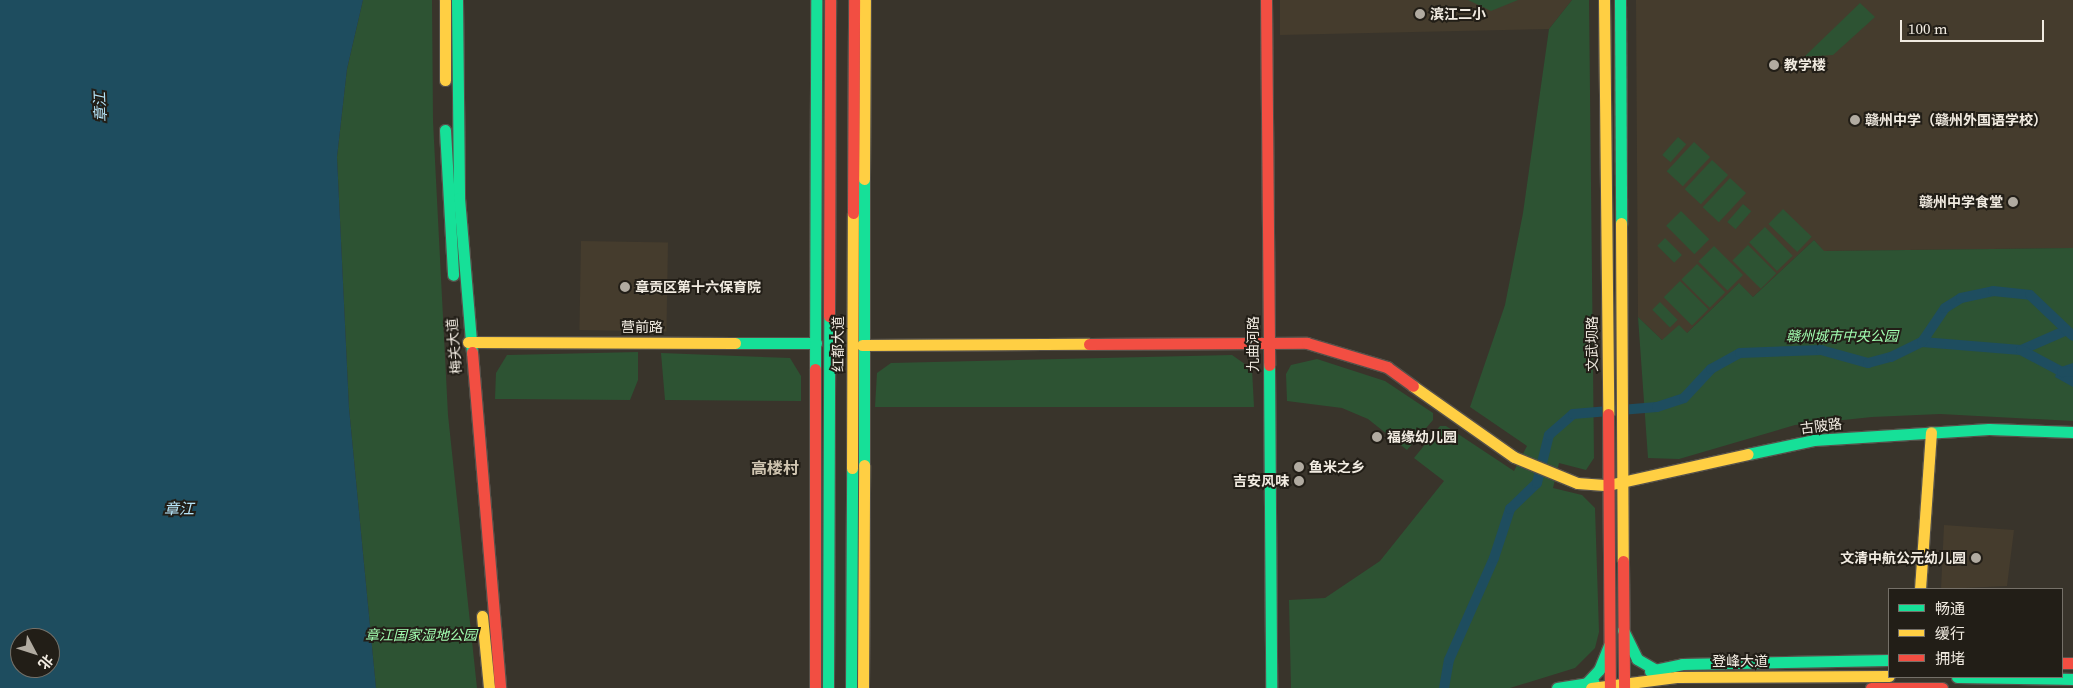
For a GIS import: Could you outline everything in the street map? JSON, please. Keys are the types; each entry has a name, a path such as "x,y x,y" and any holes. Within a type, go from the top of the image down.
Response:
{"main road":[{"name":"梅关大道","path":"445,0 446,199 488,688"},
{"name":"梅关大道","path":"457,0 455,106 468,342 500,688"},
{"path":"815,688 816,0"},
{"name":"红都大道","path":"828,688 830,0"},
{"name":"红都大道","path":"851,688 854,0"},
{"path":"863,688 862,345 865,0"},
{"name":"九曲河路","path":"1266,0 1271,688"},
{"name":"文武坝路","path":"1604,0 1610,683"},
{"path":"1620,0 1624,682 1653,671 1682,664 1888,660"},
{"name":"营前路","path":"468,342 816,343"},
{"name":"古陂路","path":"862,345 1268,342 1326,347 1387,367 1487,439 1538,469 1578,483 1623,484 1814,440 1931,432 2073,432"},
{"path":"1920,588 1931,432"},
{"path":"1623,630 1632,653 1653,671 1676,676"},
{"path":"1587,686 1600,670 1609,645"},
{"name":"登峰大道","path":"1558,688 1676,676 1888,676"},
{"path":"2015,678 2073,679"},
{"path":"1863,688 1942,688"}],"shaded area":[{"name":"滨江二小","path":"1280,0 1572,0 1549,29 1280,35"},
{"name":"赣州中学（赣州外国语学校）","path":"1636,0 2073,0 2073,248 1823,251 1814,240 1753,297 1738,284 1687,333 1662,340 1638,317"},
{"name":"章贡区第十六保育院","path":"581,241 668,243 666,332 579,330"},
{"name":"文清中航公元幼儿园","path":"1944,525 2014,530 2007,586 1941,588"}],"green space":[{"name":"章江国家湿地公园","path":"363,0 432,0 433,121 448,415 477,688 376,688 349,408 337,157 347,69"},
{"path":"1468,0 1518,0 1491,11"},
{"path":"1572,0 1589,0 1594,458 1586,470 1559,463 1553,488 1582,495 1595,508 1599,632 1595,648 1575,668 1510,688 1291,688 1289,600 1325,598 1380,561 1444,481 1414,458 1440,426 1446,426 1514,471 1527,446 1470,407 1505,305 1523,213 1549,29"},
{"path":"1860,3 1875,17 1833,55 1804,57"},
{"path":"1678,137 1686,144 1671,162 1662,155"},
{"path":"1694,142 1710,157 1683,186 1667,171"},
{"path":"1712,160 1728,175 1701,204 1685,189"},
{"path":"1730,178 1746,193 1719,222 1703,207"},
{"path":"1743,204 1751,211 1736,229 1727,222"},
{"path":"1783,209 1812,237 1797,252 1768,224"},
{"path":"1681,211 1709,239 1694,254 1666,226"},
{"path":"1765,227 1793,256 1777,271 1749,242"},
{"path":"1665,238 1682,255 1674,263 1657,246"},
{"name":"赣州城市中央公园","path":"1814,240 1824,251 2073,248 2073,421 1940,414 1872,417 1795,425 1679,459 1648,458 1638,317 1662,340 1679,325 1687,333 1739,283 1753,297"},
{"path":"1748,245 1776,273 1761,289 1732,261"},
{"path":"1714,246 1743,275 1727,291 1698,262"},
{"path":"1697,264 1725,292 1710,308 1681,280"},
{"path":"1680,281 1708,309 1692,326 1664,297"},
{"path":"1660,302 1678,320 1670,327 1652,310"},
{"path":"638,352 638,380 630,400 495,399 496,373 507,355"},
{"path":"661,353 790,358 801,376 801,401 665,400"},
{"path":"1232,355 1252,369 1254,407 875,407 877,373 891,363"},
{"path":"1317,359 1385,381 1433,413 1433,420 1407,450 1368,419 1342,408 1287,401 1286,374 1291,365"}],"water":[{"name":"章江","path":"0,0 363,0 347,69 337,157 349,408 376,688 0,688"},
{"path":"2073,363 2073,387 2055,377 2058,368"}],"waterway":[{"path":"1444,688 1449,660 1494,558 1510,509 1537,483 1549,435 1573,414 1657,407 1684,398 1711,369 1740,353 1821,350 1868,363 1891,357 1922,342 1945,308 1961,298 1993,291 2030,295 2073,336"},
{"path":"1922,342 2021,350 2065,331"},
{"path":"2021,350 2062,372 2073,371"}],"traffic: fast":[{"path":"457,0 459,198 472,352"},
{"path":"815,369 816,0"},
{"path":"1620,0 1621,223"},
{"path":"445,130 453,275"},
{"path":"864,179 864,465"},
{"path":"828,688 829,316"},
{"path":"735,343 816,343"},
{"path":"1269,365 1271,688"},
{"path":"1748,454 1814,440 1989,429 2073,432"},
{"path":"851,688 852,468"},
{"path":"1623,630 1637,659 1665,675"},
{"path":"1582,688 1599,670 1609,645"},
{"path":"1650,671 1682,664 1888,660"},
{"path":"2015,678 2073,679"},
{"path":"1557,688 1594,682"}],"traffic: slow":[{"path":"445,0 445,80"},
{"path":"864,179 865,0"},
{"path":"1604,0 1608,414"},
{"path":"852,468 853,213"},
{"path":"1621,223 1623,561"},
{"path":"468,342 735,343"},
{"path":"862,345 1089,344"},
{"path":"1413,386 1514,457 1577,483 1608,485 1748,454"},
{"path":"1920,588 1931,432"},
{"path":"863,688 864,465"},
{"path":"482,616 489,688"},
{"path":"1591,688 1676,677 1888,676"}],"traffic: jam":[{"path":"829,316 830,0"},
{"path":"853,213 854,0"},
{"path":"1266,0 1269,365"},
{"path":"1089,344 1307,343 1387,367 1413,386"},
{"path":"472,352 500,688"},
{"path":"815,369 815,688"},
{"path":"1608,414 1610,688"},
{"path":"1623,561 1624,688"},
{"path":"2063,663 2073,663"},
{"path":"1871,688 1942,688"}],"place":[{"name":"滨江二小","path":"1420,14"},
{"name":"教学楼","path":"1774,65"},
{"name":"赣州中学（赣州外国语学校）","path":"1855,120"},
{"name":"赣州中学食堂","path":"2013,202"},
{"name":"章贡区第十六保育院","path":"625,287"},
{"name":"福缘幼儿园","path":"1377,437"},
{"name":"鱼米之乡","path":"1299,467"},
{"name":"吉安风味","path":"1299,481"},
{"name":"文清中航公元幼儿园","path":"1976,558"}],"district":[{"name":"高楼村","path":"775,468"}]}
